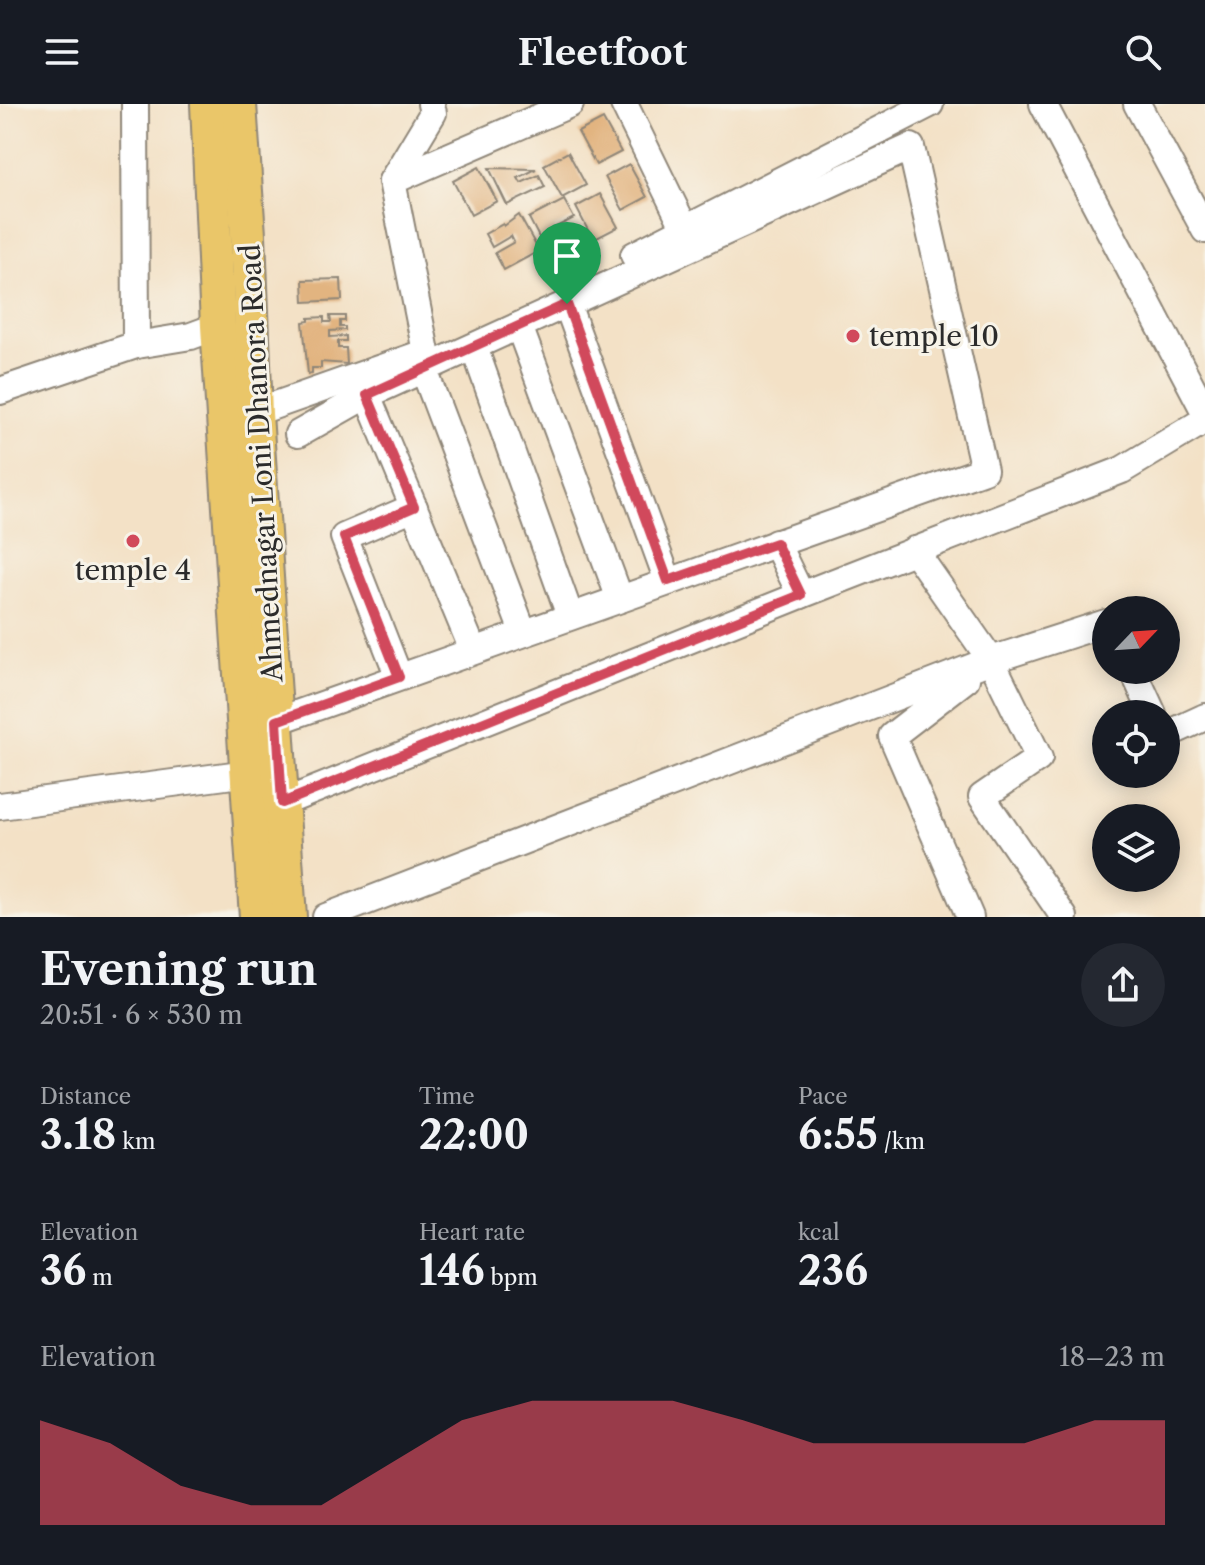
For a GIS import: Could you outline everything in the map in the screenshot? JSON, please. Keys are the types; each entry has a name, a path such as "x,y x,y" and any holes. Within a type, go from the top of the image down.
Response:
{"main road":[{"name":"Ahmednagar Loni Dhanora Road","path":"208,104 218,326 240,418 277,721 289,917"},
{"name":"Ahmednagar Loni Dhanora Road","path":"239,104 240,418 248,773 257,917"}],"street":[{"path":"135,104 136,345"},
{"path":"431,104 433,113 392,181 425,361 523,632"},
{"path":"392,181 570,104"},
{"path":"624,104 685,229"},
{"path":"298,434 425,361 930,104"},
{"path":"1043,104 1205,412"},
{"path":"1137,104 1205,230"},
{"path":"240,418 474,347 911,147 984,470 277,721"},
{"path":"567,304 668,581"},
{"path":"0,391 136,345 191,336 218,326"},
{"path":"519,326 620,599"},
{"path":"474,347 570,616"},
{"path":"367,395 473,650"},
{"path":"282,803 1122,470 1205,420"},
{"path":"399,677 344,537 414,507"},
{"path":"776,543 801,595"},
{"path":"914,550 991,660 1039,758 982,797 1064,917"},
{"path":"326,917 991,660 1092,628"},
{"path":"970,917 892,736 991,660"},
{"path":"1180,729 1205,717"},
{"path":"0,806 248,773"}],"building":[{"path":"603,119 621,152 596,165 578,132"},
{"path":"568,152 586,185 562,198 544,165"},
{"path":"629,164 647,197 623,210 605,177"},
{"path":"479,167 497,201 471,215 453,181"},
{"path":"489,168 536,169 518,178 521,183 539,175 545,187 507,205"},
{"path":"600,194 618,227 593,240 576,207"},
{"path":"564,200 574,218 554,228 558,236 543,245 529,218"},
{"path":"519,215 539,251 504,270 495,253 514,242 511,236 492,247 485,234"},
{"path":"341,279 342,300 304,302 303,280"},
{"path":"330,316 345,316 345,321 340,321 340,327 345,327 345,330 330,331 330,337 346,336 346,341 338,341 338,348 346,348 347,364 321,362 321,368 312,368 312,373 308,374 303,322 309,321 309,318 324,317 324,322 331,322"}],"place":[{"name":"temple 10","path":"853,336"},
{"name":"temple 4","path":"133,541"}],"route":[{"path":"567,304 668,581 776,543 801,595 282,803 277,721 399,677 344,537 414,507 367,395 567,304"}]}
